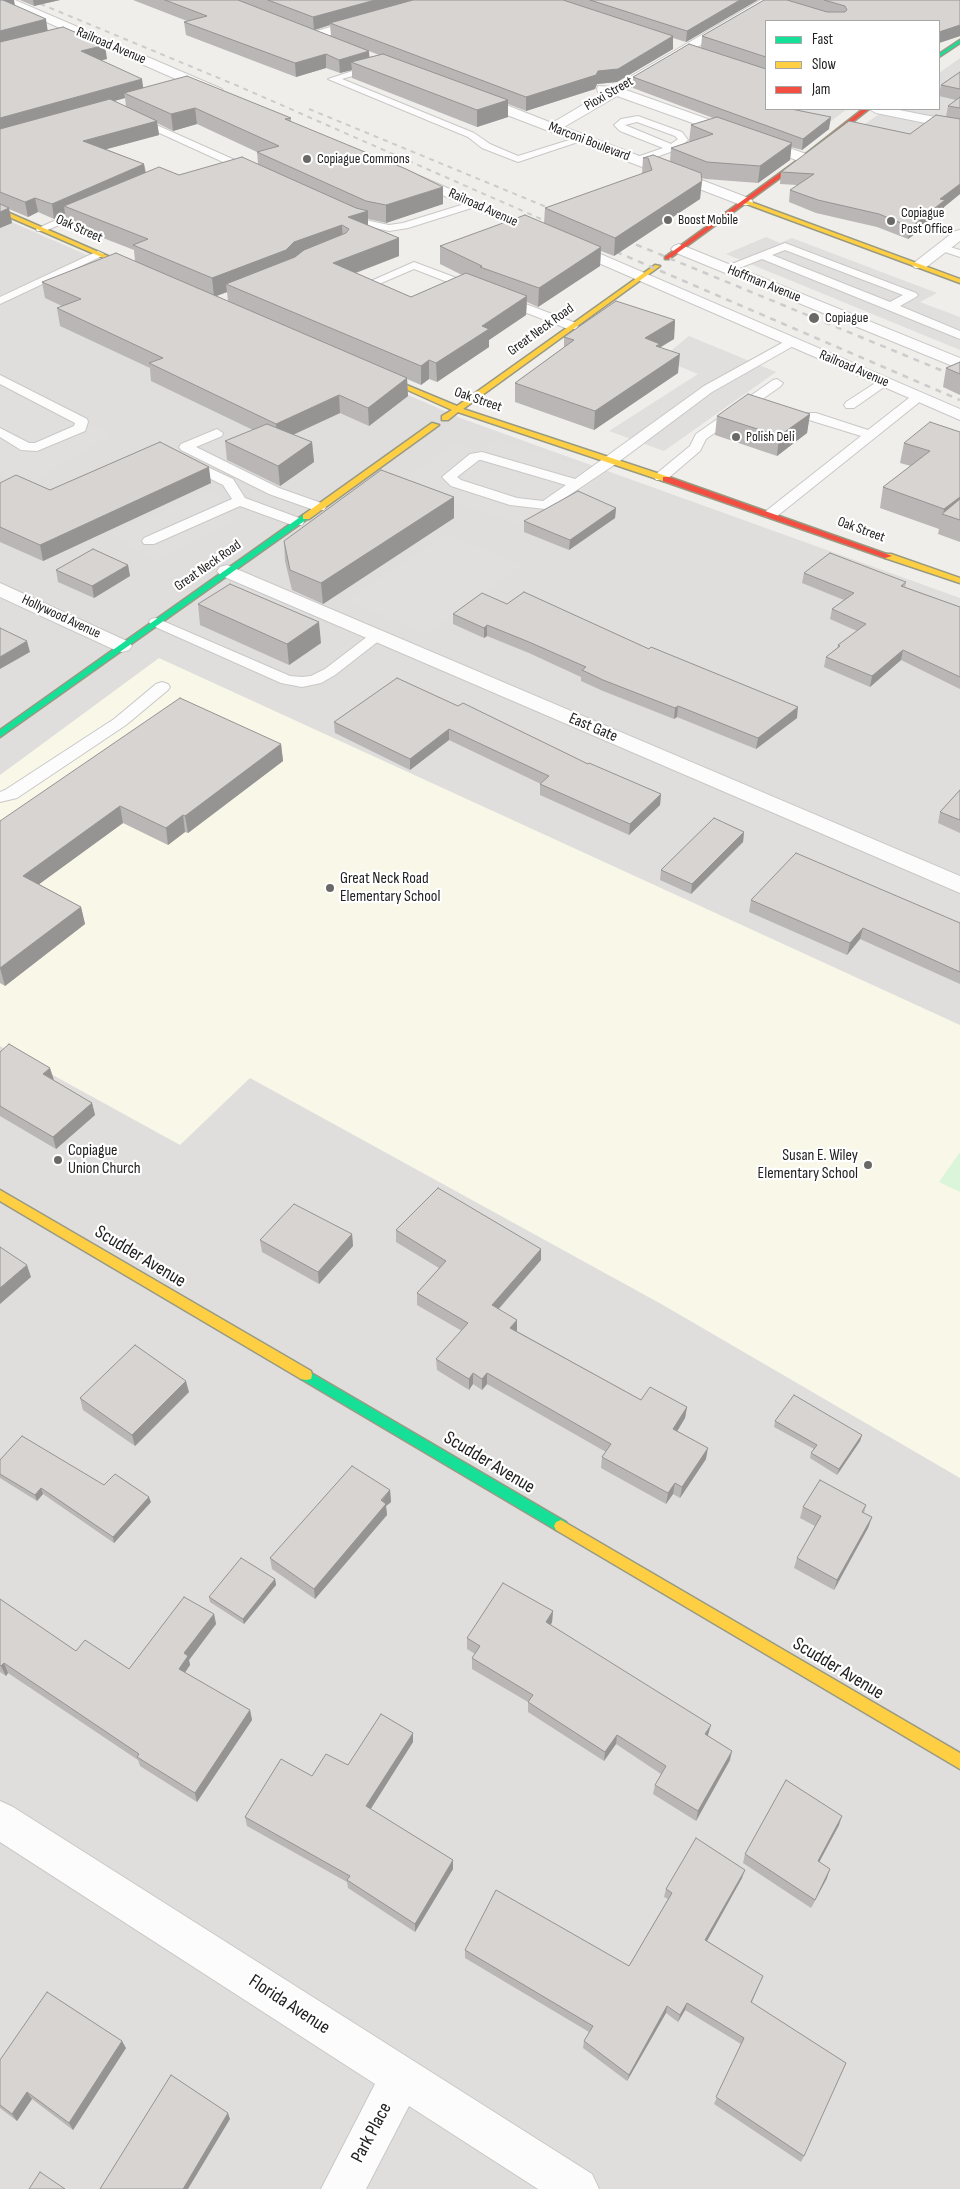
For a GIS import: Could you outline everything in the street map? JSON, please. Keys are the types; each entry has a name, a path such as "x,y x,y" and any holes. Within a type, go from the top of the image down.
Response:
{"main road":[{"path":"940,53 960,41"},
{"path":"673,254 746,202 865,110"},
{"name":"Marconi Boulevard","path":"746,202 960,281"},
{"name":"Oak Street","path":"0,211 151,277"},
{"name":"Great Neck Road","path":"0,734 657,266"},
{"name":"Oak Street","path":"361,368 457,409 661,476 960,581"},
{"name":"Scudder Avenue","path":"0,1195 960,1761"}],"street":[{"name":"Railroad Avenue","path":"5,0 230,97"},
{"name":"Pioxi Street","path":"553,128 770,1"},
{"path":"332,43 309,34 376,18"},
{"path":"60,35 77,31"},
{"path":"674,44 700,53"},
{"path":"368,57 386,64"},
{"path":"178,90 199,83"},
{"path":"597,88 616,91 804,158"},
{"name":"Marconi Boulevard","path":"460,92 746,202"},
{"path":"881,110 960,126"},
{"name":"Railroad Avenue","path":"392,168 960,415"},
{"path":"920,265 960,234"},
{"name":"Hoffman Avenue","path":"673,254 728,269 958,361"},
{"name":"East Gate","path":"227,571 960,885"},
{"name":"Hollywood Avenue","path":"0,588 122,646"},
{"name":"Florida Avenue","path":"0,1820 577,2189"},
{"name":"Park Place","path":"343,2189 402,2077"}],"lane":[{"path":"386,64 333,80 471,135 486,146 518,159 582,139"},
{"path":"122,112 264,177"},
{"path":"638,160 672,148 683,140 679,134 638,119 619,124 623,129 672,148"},
{"path":"41,229 100,204"},
{"path":"335,210 362,222 390,228 404,226 474,204"},
{"path":"497,227 514,222"},
{"path":"728,269 785,246 912,295 890,306"},
{"path":"943,248 960,254"},
{"path":"0,301 98,254"},
{"path":"762,255 960,334"},
{"path":"361,288 414,265 572,326"},
{"path":"436,288 455,280"},
{"path":"577,484 482,456 475,457 449,477 456,483 515,502 545,505 552,502 612,460 708,389 791,342"},
{"path":"0,379 82,422 80,428 37,447 26,447 0,432"},
{"path":"850,405 883,382"},
{"path":"661,476 695,448 701,437 777,383"},
{"path":"770,514 918,397"},
{"path":"811,416 870,435"},
{"path":"217,433 186,447 274,492 318,506"},
{"path":"175,456 228,482 240,501 296,522"},
{"path":"149,541 240,501"},
{"path":"156,622 287,680 302,682 315,680 330,672 377,636"},
{"path":"0,797 11,794 120,722 162,687"}],"shaded area":[{"path":"960,58 960,191 857,129 886,110 940,110 940,72"},
{"path":"794,110 846,110 830,122"},
{"path":"0,217 463,419 960,598 960,2189 0,2189"},
{"path":"766,237 780,243 792,238 937,293 920,302 960,317 960,350 726,254"},
{"path":"689,336 776,372 664,451 609,431 698,374 661,359"},
{"path":"0,374 111,435 23,487 0,474"},
{"path":"495,440 606,474 527,527 399,483 454,444 479,450"},
{"path":"209,489 237,507 225,513 238,521 154,560 111,534"},
{"path":"446,534 523,565 428,634 346,600"},
{"name":"Great Neck Road Elementary School","path":"159,658 960,1025 960,1478 663,1305 250,1078 180,1145 0,1046 0,775"}],"green space":[{"path":"960,1152 960,1192 939,1182"}],"building":[{"path":"0,0 3,0 46,19 0,31"},
{"path":"165,0 238,0 369,51 339,60 326,54 295,63 184,22 207,16"},
{"path":"268,0 375,0 313,17"},
{"path":"413,0 563,0 673,36 618,69 598,71 596,75 526,97 330,23"},
{"path":"590,0 740,0 687,31"},
{"path":"764,0 787,0 827,12 845,12 847,10 845,6 824,0 960,0 960,25 940,32 940,20 765,20 765,57 702,36"},
{"path":"63,27 105,45 81,51 142,79 0,118 0,42"},
{"path":"689,44 765,69 765,110 796,110 831,117 803,139 633,77"},
{"path":"383,54 508,100 477,110 351,62"},
{"path":"960,72 960,89 941,85"},
{"path":"187,76 291,118 285,119 406,169 443,187 386,205 366,201 257,152 279,146 195,108 171,114 124,93"},
{"path":"960,97 960,108 948,106"},
{"path":"110,99 157,121 83,141 144,164 52,204 35,198 25,202 0,192 0,129"},
{"path":"936,115 960,119 960,184 940,199 945,200 911,227 879,214 818,200 790,190 814,174 781,172 849,121 910,134"},
{"path":"717,117 792,143 760,166 707,162 671,148 713,134 691,125"},
{"path":"653,155 701,173 702,181 615,238 545,208 652,170 648,158 643,158"},
{"path":"242,157 356,208 368,211 348,217 399,238 333,263 411,297 466,273 527,296 482,326 489,329 436,363 429,360 421,366 226,284 295,257 304,250 346,233 349,229 342,225 294,242 286,250 212,278 133,245 148,239 64,206 159,167 179,175"},
{"path":"0,204 9,208 0,212"},
{"path":"525,215 601,247 539,288 480,267 482,266 440,246"},
{"path":"116,253 407,378 368,408 339,395 276,424 149,363 163,358 57,308 81,299 42,282"},
{"path":"616,301 675,320 645,338 660,344 656,346 680,354 595,411 515,383 574,340 564,337"},
{"path":"960,362 960,374 946,368"},
{"path":"748,394 810,414 779,436 717,416"},
{"path":"930,422 960,432 960,497 944,509 883,487 930,451 904,443"},
{"path":"267,424 312,442 278,466 225,441"},
{"path":"160,442 209,467 40,545 0,527 0,483 16,475 50,490"},
{"path":"381,470 454,497 321,583 290,570 284,541"},
{"path":"578,491 616,508 570,540 524,521"},
{"path":"960,499 960,520 942,514"},
{"path":"93,549 128,565 92,586 56,570"},
{"path":"830,553 906,582 901,586 960,607 960,677 903,650 872,676 826,657 840,646 838,645 866,624 832,609 854,593 804,573"},
{"path":"230,584 319,622 287,644 198,604"},
{"path":"524,592 649,649 651,647 798,707 758,738 678,706 675,708 603,680 582,670 586,667 487,625 484,628 453,614 482,593 507,604"},
{"path":"0,628 27,641 0,657"},
{"path":"397,678 458,706 463,703 588,764 661,794 630,824 540,784 549,776 449,729 410,759 334,722"},
{"path":"180,698 281,744 185,816 183,815 166,828 120,806 23,876 81,907 0,968 0,821"},
{"path":"960,790 960,820 940,812"},
{"path":"714,818 744,832 692,884 661,870"},
{"path":"796,853 960,923 960,972 863,928 850,943 751,900"},
{"path":"9,1044 50,1068 43,1074 92,1103 53,1137 0,1106 0,1052"},
{"path":"438,1188 541,1249 492,1305 517,1320 510,1328 641,1400 650,1387 687,1407 673,1429 708,1448 682,1487 675,1483 668,1493 602,1457 611,1444 487,1373 482,1379 473,1373 469,1379 436,1359 468,1323 417,1293 446,1261 396,1230"},
{"path":"294,1204 352,1234 318,1272 260,1240"},
{"path":"0,1247 27,1265 0,1288"},
{"path":"135,1345 186,1381 132,1435 80,1398"},
{"path":"794,1395 862,1435 839,1469 811,1453 817,1445 775,1421"},
{"path":"22,1436 104,1485 115,1474 149,1497 113,1537 41,1488 35,1495 0,1474 0,1460"},
{"path":"352,1466 390,1490 381,1500 386,1504 314,1589 270,1558"},
{"path":"820,1480 866,1505 862,1512 872,1517 837,1580 797,1558 821,1516 803,1507"},
{"path":"241,1558 275,1579 243,1619 209,1597"},
{"path":"503,1583 553,1611 546,1622 711,1725 705,1734 732,1751 698,1811 655,1785 666,1766 617,1735 605,1752 528,1702 533,1695 472,1658 480,1646 467,1638"},
{"path":"184,1597 214,1614 184,1653 188,1656 179,1669 250,1710 195,1793 137,1757 139,1754 4,1663 0,1665 0,1599 76,1651 85,1640 129,1669"},
{"path":"381,1714 413,1733 366,1806 453,1860 415,1924 347,1880 350,1876 245,1817 281,1759 312,1776 326,1754 348,1765"},
{"path":"786,1780 842,1816 818,1861 830,1869 815,1900 745,1854"},
{"path":"696,1838 745,1870 705,1940 763,1976 751,2002 846,2063 804,2156 716,2097 744,2038 687,2003 680,2015 667,2006 629,2075 584,2041 593,2026 465,1950 496,1890 629,1966 672,1893 666,1889"},
{"path":"47,1992 122,2041 69,2123 27,2092 12,2114 0,2105 0,2060"},
{"path":"171,2075 228,2113 183,2189 100,2189"},
{"path":"40,2172 65,2189 29,2189"}],"railway":[{"path":"31,0 238,86 557,226"},
{"path":"309,109 561,213"},
{"path":"621,238 628,241"},
{"path":"625,240 960,378"},
{"path":"605,247 960,400"}],"traffic: fast":[{"path":"940,55 960,41"},
{"path":"0,734 306,517"},
{"path":"306,1375 561,1526"}],"traffic: slow":[{"path":"746,202 960,281"},
{"path":"0,211 138,271"},
{"path":"445,418 657,266"},
{"path":"373,373 457,409 666,479"},
{"path":"306,517 435,425"},
{"path":"888,556 960,581"},
{"path":"0,1195 306,1375"},
{"path":"561,1526 960,1761"}],"traffic: jam":[{"path":"667,258 804,158 865,110"},
{"path":"666,479 888,556"}],"place":[{"name":"Copiague Commons","path":"307,159"},
{"name":"Boost Mobile","path":"668,220"},
{"name":"Copiague Post Office","path":"891,221"},
{"name":"Copiague","path":"814,318"},
{"name":"Polish Deli","path":"736,437"},
{"name":"Great Neck Road Elementary School","path":"330,888"},
{"name":"Copiague Union Church","path":"58,1160"},
{"name":"Susan E. Wiley Elementary School","path":"868,1165"}]}
